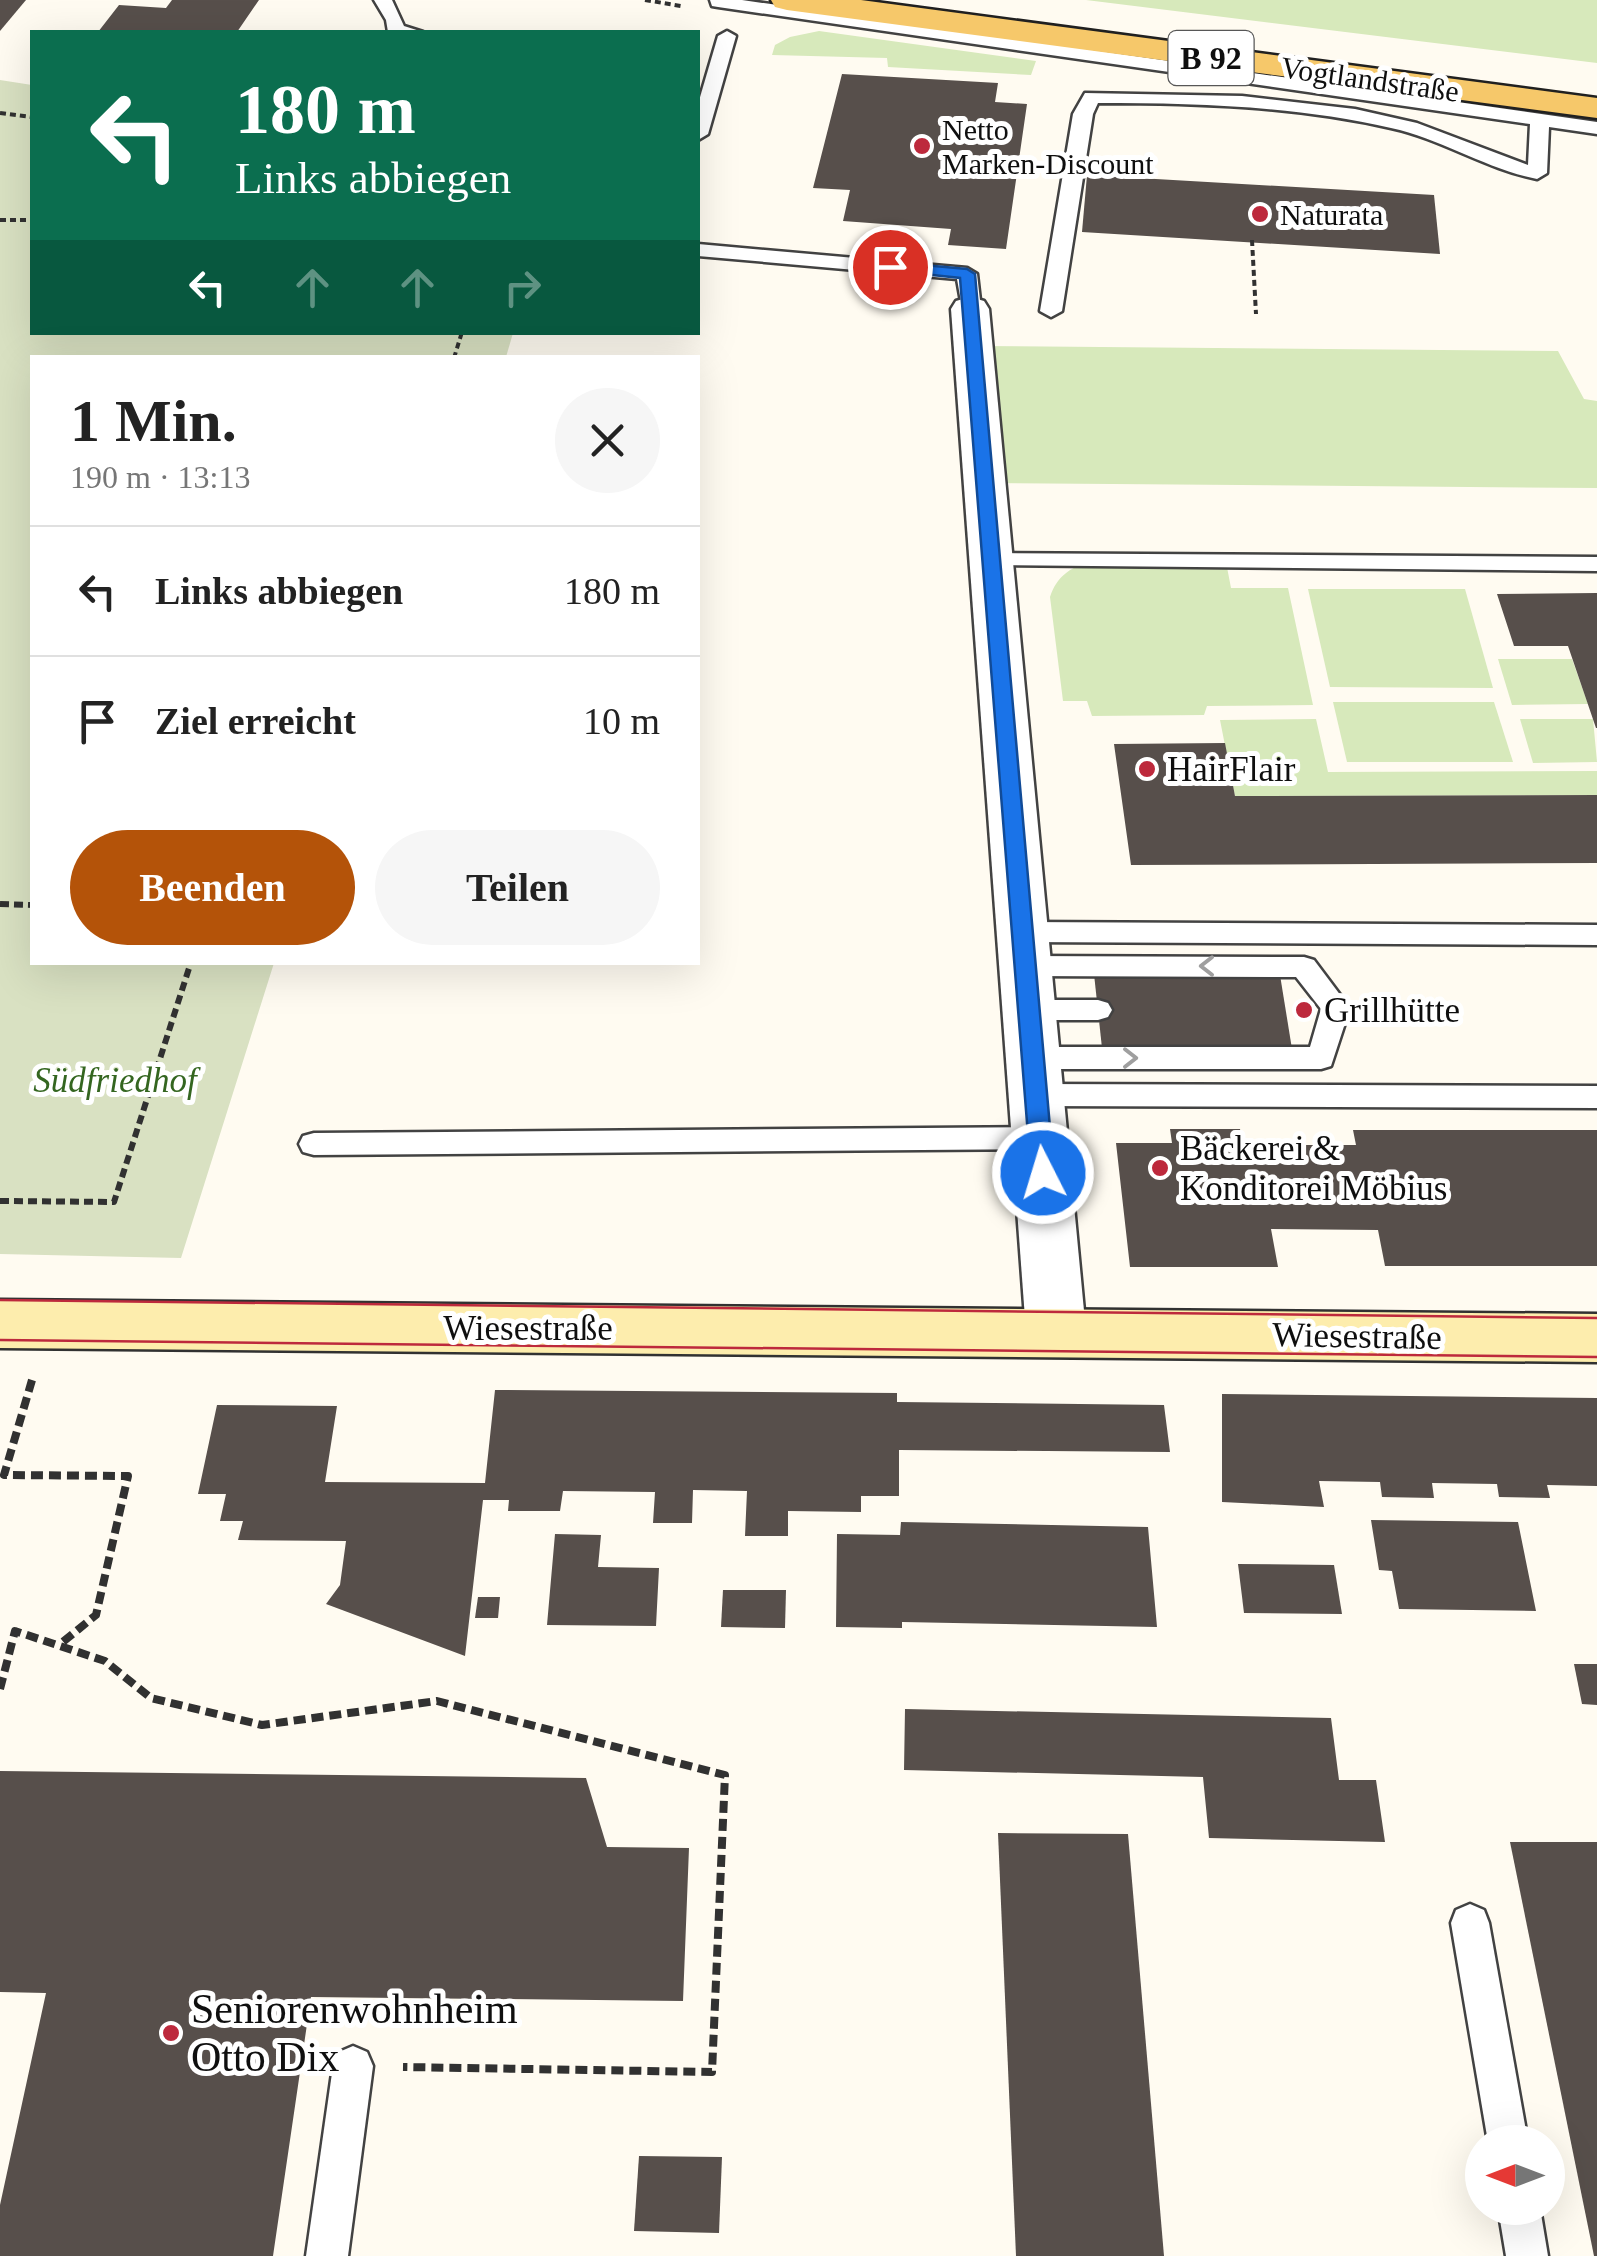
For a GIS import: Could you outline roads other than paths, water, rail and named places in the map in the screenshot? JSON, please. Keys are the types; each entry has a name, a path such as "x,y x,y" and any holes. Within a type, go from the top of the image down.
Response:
{"main road":[{"name":"Vogtlandstraße","path":"991,0 1597,82"},
{"name":"Vogtlandstraße","path":"787,6 1597,108"}],"street":[{"path":"970,310 1056,1332"},
{"name":"Wiesestraße","path":"24,1324 1597,1338"}],"lane":[{"path":"383,0 395,30"},
{"path":"742,32 716,21 713,1 787,6 1597,128"},
{"path":"700,128 720,63 742,32 787,6"},
{"path":"700,61 720,63"},
{"path":"1051,311 1082,114 1092,97 1198,97 1393,122 1426,132 1537,182 1540,120"},
{"path":"700,250 967,274 970,310"},
{"path":"989,560 1597,564"},
{"path":"314,1144 1031,1033 1597,935"},
{"path":"1304,967 1336,1008 1321,1058 1031,1033 1304,967"},
{"path":"1031,1033 1098,1010"},
{"path":"1031,1033 1597,1097"},
{"path":"1470,1923 1505,2125"},
{"path":"327,2256 353,2066"},
{"path":"1522,2225 1527,2256"}],"tram line":[{"path":"0,1300 1597,1318"},
{"path":"0,1340 1597,1357"}],"place":[{"name":"Netto Marken-Discount","path":"922,146"},
{"name":"Naturata","path":"1260,214"},
{"name":"HairFlair","path":"1147,769"},
{"name":"Grillhütte","path":"1304,1010"},
{"name":"Bäckerei & Konditorei Möbius","path":"1160,1168"},
{"name":"Seniorenwohnheim Otto Dix","path":"171,2033"}],"park label":[{"name":"Südfriedhof","path":"115,1080"}]}
